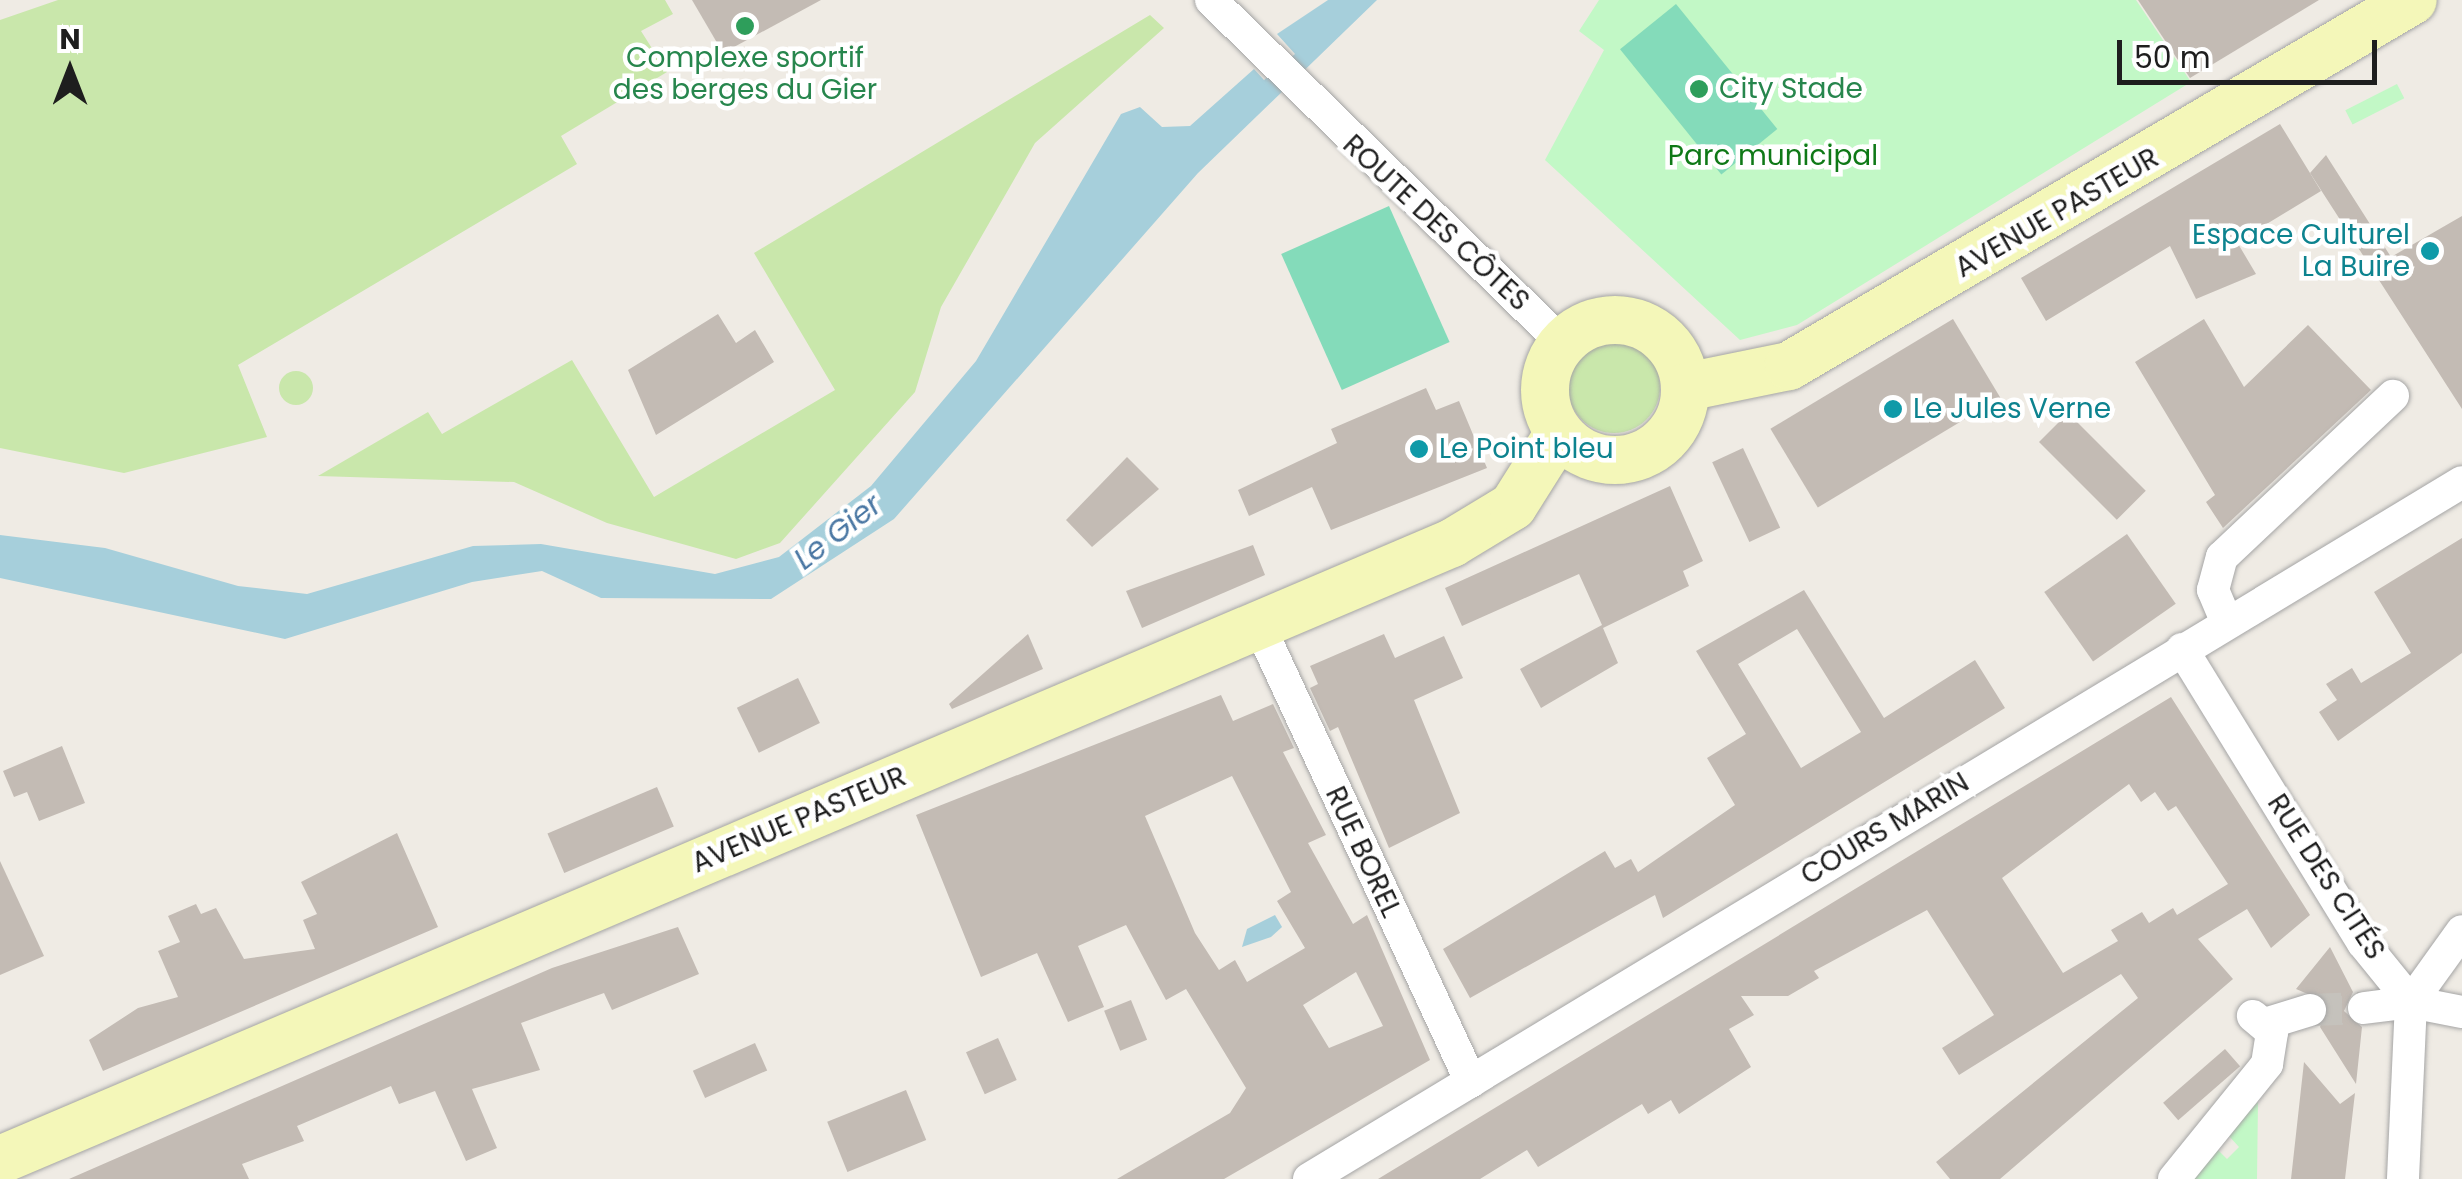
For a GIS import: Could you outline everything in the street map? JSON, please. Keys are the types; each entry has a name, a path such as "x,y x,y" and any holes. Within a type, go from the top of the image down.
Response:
{"main road":[{"name":"AVENUE PASTEUR","path":"1686,387 1788,366 2412,0"},
{"path":"1635,322 1672,348 1686,387 1672,432 1638,457 1595,458 1560,434 1545,393 1562,342 1590,324 1635,322"},
{"name":"AVENUE PASTEUR","path":"0,1160 1482,527 1527,490 1560,434"}],"street":[{"name":"ROUTE DES CÔTES","path":"1211,0 1310,104 1562,342"},
{"path":"2227,623 2213,590 2222,557 2393,396"},
{"name":"COURS MARIN","path":"1309,1179 2462,482"},
{"name":"RUE BOREL","path":"1257,621 1471,1082"},
{"name":"RUE DES CITÉS","path":"2182,649 2363,943 2411,1002"},
{"path":"2403,1179 2411,1002 2462,931"},
{"path":"2364,1008 2411,1002 2462,1012"},
{"path":"2174,1179 2267,1064 2260,1020 2310,1010"}],"green space":[{"path":"58,0 665,0 673,14 641,31 667,72 561,136 577,164 238,365 267,437 124,473 0,448 0,20"},
{"name":"Parc municipal","path":"1599,0 2136,0 2191,82 1797,325 1740,340 1545,160 1604,50 1579,31"},
{"name":"City Stade","path":"1676,4 1777,129 1721,174 1620,49"},
{"path":"1150,15 1164,28 1035,143 941,307 915,392 780,543 736,559 607,523 514,482 318,476 428,412 442,434 572,360 654,497 835,390 754,253"},
{"path":"2397,84 2404,98 2353,125 2345,110"},
{"path":"1389,206 1450,342 1342,390 1281,254"},
{"path":"1614,341 1632,344 1647,354 1657,369 1657,405 1647,420 1632,430 1614,433 1596,430 1581,420 1571,405 1568,387 1571,369 1581,354 1596,344"},
{"path":"296,371 308,376 313,388 308,400 296,405 284,400 279,388 284,376"},
{"path":"2258,1102 2257,1179 2186,1179 2214,1146 2227,1159 2239,1147 2227,1134"}],"water":[{"name":"Le Gier","path":"1328,0 1377,0 1198,173 894,519 771,599 601,598 542,571 472,582 285,639 0,578 0,535 105,548 238,586 307,594 473,546 541,544 715,574 779,557 871,486 976,361 1121,114 1140,107 1162,127 1190,126 1254,69 1264,80 1295,54 1277,34"},
{"path":"1275,915 1282,927 1271,937 1242,947 1247,929"}],"building":[{"name":"Complexe sportif des berges du Gier","path":"692,0 821,0 723,53"},
{"path":"2138,0 2319,0 2190,78"},
{"path":"2280,124 2321,191 2237,242 2256,274 2196,299 2170,246 2046,321 2021,278"},
{"path":"2326,155 2391,257 2462,216 2462,409 2310,173"},
{"path":"718,314 736,343 755,330 774,362 656,435 628,370"},
{"name":"Le Jules Verne","path":"1953,319 2000,398 1818,508 1770,429"},
{"path":"2204,319 2244,387 2308,325 2371,390 2223,528 2206,502 2215,495 2135,362"},
{"path":"1426,388 1436,410 1459,401 1487,468 1331,530 1312,487 1249,516 1238,490 1337,443 1331,429"},
{"path":"2068,413 2146,491 2117,520 2039,442"},
{"path":"1743,448 1780,528 1749,542 1712,462"},
{"path":"1127,457 1159,489 1092,547 1066,520"},
{"path":"1670,486 1703,561 1683,571 1689,586 1603,628 1618,663 1541,708 1520,669 1602,625 1579,574 1462,626 1445,588"},
{"path":"2127,534 2176,604 2093,662 2044,592"},
{"path":"2462,538 2462,653 2338,741 2319,712 2337,700 2326,684 2352,668 2361,683 2411,653 2374,592"},
{"path":"1253,545 1265,575 1142,628 1126,591"},
{"path":"1804,590 1884,718 1975,660 2005,708 1663,918 1655,895 1470,998 1443,949 1605,851 1615,868 1631,859 1638,872 1735,805 1707,758 1746,734 1696,651","holes":["1797,629 1861,732 1801,768 1738,664"]},
{"path":"1028,634 1043,669 952,709 949,704"},
{"path":"1384,634 1395,658 1444,636 1463,678 1414,700 1460,813 1389,848 1338,727 1330,731 1310,688 1318,684 1310,666"},
{"path":"798,678 820,723 759,753 737,708"},
{"path":"1221,695 1233,721 1273,704 1294,748 1283,752 1326,835 1308,843 1353,924 1367,915 1430,1060 1224,1179 1117,1179 1230,1113 1246,1088 1186,989 1166,1000 1126,925 1078,946 1104,1007 1068,1022 1037,953 981,977 916,815","holes":["1232,776 1291,892 1277,901 1305,948 1247,982 1235,960 1219,970 1195,933 1145,816","1356,972 1383,1026 1329,1048 1303,1005"]},
{"path":"2171,697 2310,915 2271,948 2247,909 2198,939 2233,979 2000,1179 1950,1179 1936,1162 2138,998 2121,974 1959,1075 1942,1048 1994,1015 1927,910 1814,971 1819,978 1788,996 1741,996 1754,1015 1729,1029 1751,1067 1679,1114 1671,1100 1648,1114 1642,1104 1538,1167 1527,1150 1480,1179 1378,1179","holes":["2129,784 2141,802 2155,792 2168,811 2176,806 2228,884 2177,915 2173,908 2149,923 2142,912 2111,930 2118,941 2063,973 2002,878"]},
{"path":"62,746 85,803 39,821 27,792 14,797 3,771"},
{"path":"657,787 674,827 564,873 547,833"},
{"path":"397,833 438,927 103,1071 89,1040 138,1008 178,997 158,951 180,942 168,916 196,904 201,914 216,908 244,959 315,949 303,920 317,914 301,882"},
{"path":"0,861 44,956 0,975"},
{"path":"678,927 699,974 612,1010 604,993 521,1023 540,1070 472,1089 497,1148 466,1161 435,1091 399,1104 391,1086 297,1126 304,1141 242,1164 249,1179 69,1179 552,968"},
{"path":"2330,947 2353,992 2344,1011 2362,1027 2356,1084 2320,1027 2329,1003 2296,989"},
{"path":"1131,1000 1147,1040 1120,1051 1104,1011"},
{"path":"998,1038 1017,1080 985,1094 966,1052"},
{"path":"755,1043 767,1070 705,1098 693,1071"},
{"path":"2225,1049 2240,1066 2178,1120 2163,1103"},
{"path":"2304,1062 2340,1104 2355,1093 2345,1179 2291,1179"},
{"path":"906,1090 926,1140 847,1172 827,1122"}],"tunnel":[{"path":"2310,1010 2364,1008"}],"place":[{"name":"Complexe sportif des berges du Gier","path":"745,26"},
{"name":"City Stade","path":"1699,89"},
{"name":"Espace Culturel La Buire","path":"2430,251"},
{"name":"Le Jules Verne","path":"1893,409"},
{"name":"Le Point bleu","path":"1419,449"}]}
